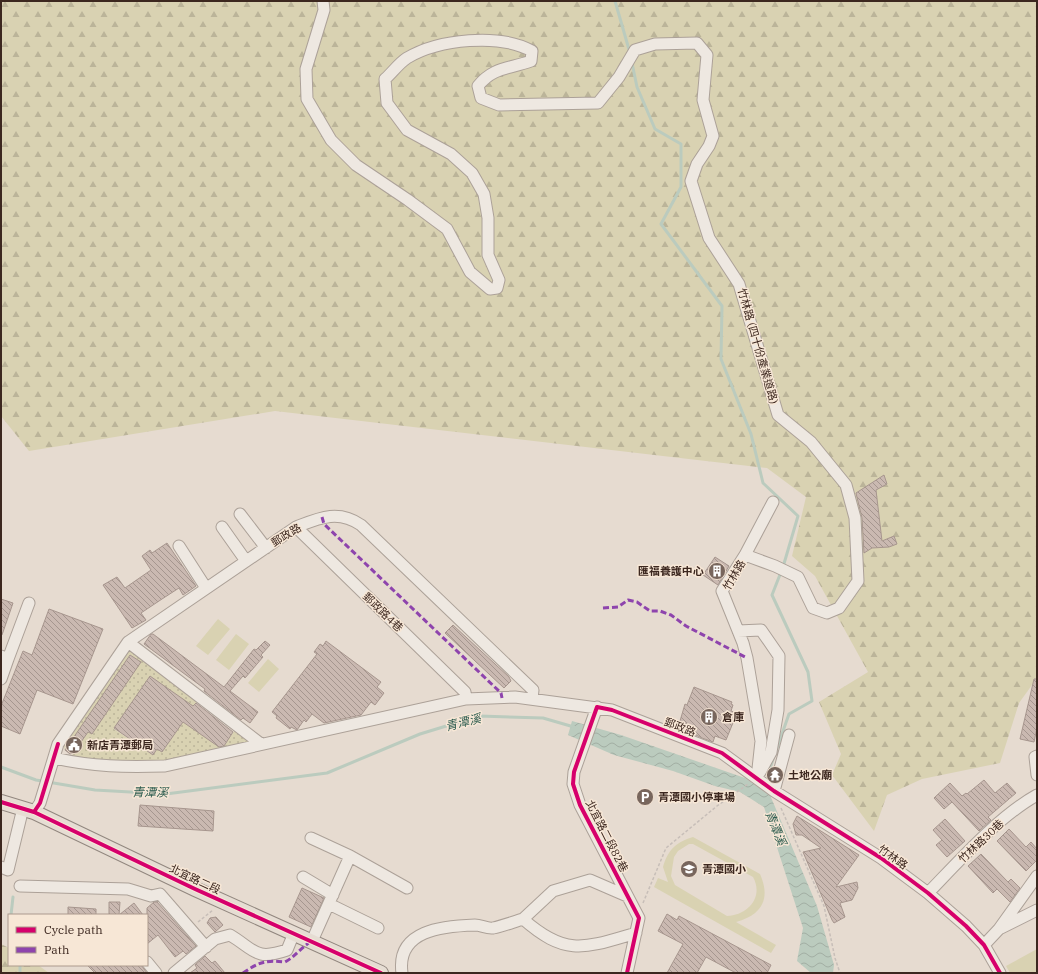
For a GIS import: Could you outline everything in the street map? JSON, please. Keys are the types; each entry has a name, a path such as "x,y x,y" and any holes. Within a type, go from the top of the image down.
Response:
{"main road":[{"name":"北宜路二段","path":"1,802 32,808 195,889 381,973"}],"street":[{"name":"竹林路 (四十份產業道路)","path":"323,1 324,10 306,69 307,99 331,140 356,166 408,200 447,229 470,272 490,289 497,288 499,280 488,255 488,218 484,194 472,173 451,154 407,130 387,103 385,79 406,58 440,44 460,40 499,42 523,46 532,51 531,61 516,67 497,70 486,77 478,86 482,98 499,105 598,103 619,77 635,50 655,44 697,43 707,55 702,100 713,136 709,146 697,164 691,181 698,197 709,238 739,284 778,415 811,442 846,485 855,518 858,581 839,608 827,612 813,608 798,577 775,566 745,555"},
{"path":"745,555 773,502"},
{"path":"240,514 266,548"},
{"name":"郵政路","path":"532,699 533,690 361,525 352,519 322,517 296,527 128,642 58,744 53,762 71,762 120,767 165,766 466,699 515,697 612,710 722,753 756,778"},
{"path":"222,527 246,561"},
{"name":"郵政路4巷","path":"296,527 465,692 466,699"},
{"path":"179,546 206,588"},
{"name":"竹林路","path":"745,555 722,591 747,658 761,741 756,778 880,858 928,892 966,926 984,945 1000,973"},
{"path":"1,679 4,657 29,603"},
{"path":"738,631 761,630 780,656 778,710 770,752 756,778"},
{"path":"128,642 261,744"},
{"name":"北宜路二段82巷","path":"597,707 574,772 574,784 578,798 639,918 627,973"},
{"path":"774,791 789,735"},
{"path":"1037,756 1035,757 1037,775"},
{"path":"1,868 8,870 32,808 53,762"},
{"name":"竹林路30巷","path":"928,892 973,847 1025,802 1037,795"},
{"path":"311,838 350,856 407,888"},
{"path":"312,942 350,856"},
{"path":"984,945 999,929 1037,876"},
{"path":"303,877 331,900 378,928"},
{"path":"402,973 400,962 411,940 427,930 476,925 492,928 523,919 553,891 590,880 628,896"},
{"path":"20,886 128,889 151,896 160,894 206,946"},
{"path":"999,929 1037,910"},
{"path":"523,919 540,934 565,946 593,945 636,933"},
{"path":"174,973 215,939 230,935 255,954 274,954 287,950 294,933"},
{"path":"148,963 156,973"}],"path":[{"path":"643,903 666,848 718,806 756,778"},
{"path":"774,791 788,827 824,906 835,958 840,973"},
{"path":"190,929 213,910"}],"green space":[{"path":"1,1 1037,1 1037,678 1019,703 1000,763 922,779 887,795 874,831 832,775 841,754 819,702 868,672 815,576 792,556 806,497 767,468 275,411 29,451 1,416"},
{"path":"218,619 230,629 208,655 196,646"},
{"path":"236,634 249,644 229,670 216,660"},
{"path":"128,652 134,652 198,700 193,707 150,677 114,729 153,755 157,749 162,752 183,722 222,748 235,730 251,742 157,762 79,759 72,755 81,743 74,737 65,751 64,746"},
{"path":"268,659 279,669 259,692 248,683"},
{"path":"693,837 760,874 765,891 762,905 752,915 736,922 776,945 771,953 654,887 658,878 668,882 663,867 667,856 677,844","holes":["689,844 693,844 753,877 757,891 752,904 735,915 727,916 675,885 671,876 674,857 678,851"]},
{"path":"1,944 8,948 8,966 39,966 49,973 1,973"},
{"path":"1037,949 1037,973 1010,973 1006,966"}],"water":[{"path":"572,721 621,735 745,778 770,795 817,906 834,965 833,973 811,973 797,961 803,928 764,807 740,792 715,786 673,771 614,755 568,735"}],"building":[{"path":"884,475 887,484 876,490 882,541 894,536 897,544 889,547 872,548 864,553 862,518 856,493"},
{"path":"167,543 196,586 183,595 179,588 162,599 141,613 146,620 132,628 103,585 117,577 125,588 151,570 142,556 150,550 152,553"},
{"name":"匯福養護中心","path":"715,557 729,566 718,585 703,575"},
{"path":"1,599 13,603 2,635 1,635"},
{"path":"49,609 103,629 73,704 37,690 20,734 1,726 1,706 23,651 32,655"},
{"path":"453,625 509,677 511,681 504,688 445,633"},
{"path":"151,634 224,687 254,649 256,650 265,641 270,645 261,655 263,657 245,678 243,676 230,691 258,712 250,723 243,718 241,720 204,691 205,689 144,644"},
{"path":"326,641 381,682 377,687 384,693 375,705 371,702 361,715 324,723 312,714 306,722 304,720 297,730 291,727 290,729 276,718 277,716 272,712 317,654 314,652 320,644 323,646"},
{"path":"130,655 141,662 92,734 88,732 74,752 70,754 65,750"},
{"path":"150,676 193,706 196,703 233,732 224,746 219,747 183,722 162,752 157,749 153,755 114,728"},
{"path":"1034,679 1037,679 1037,728 1034,742 1020,739"},
{"name":"倉庫","path":"694,687 732,702 731,704 733,705 731,711 737,713 726,740 715,736 713,742 702,738 686,730 688,724 680,721 685,704 687,705"},
{"path":"984,780 995,793 1007,783 1016,793 988,817 991,820 979,831 952,802 944,809 934,798 950,783 962,796 966,793 967,794"},
{"path":"140,805 214,811 213,831 138,826"},
{"path":"797,816 859,855 836,887 857,882 858,888 852,900 840,903 845,917 834,923 803,852 821,848 802,835 796,835 793,824"},
{"path":"945,819 965,841 947,857 936,845 942,840 933,830"},
{"path":"1009,829 1026,847 1031,842 1037,849 1037,860 1026,871 997,841"},
{"path":"981,854 1008,882 1011,879 1020,888 1010,902 997,889 993,893 968,866"},
{"path":"302,888 324,898 311,927 289,917"},
{"path":"109,902 120,902 119,914 109,914"},
{"path":"154,902 157,902 196,946 186,954 183,951 175,957 158,935 148,943 147,908"},
{"path":"134,903 142,914 120,914"},
{"path":"68,907 96,909 96,914 68,914"},
{"path":"667,914 677,920 679,916 771,965 767,973 736,973 706,957 697,973 667,973 683,944 658,931"},
{"path":"216,917 223,925 215,932 207,923 210,918"},
{"path":"205,956 212,963 215,961 225,973 190,973 197,968 195,965"},
{"path":"88,966 142,966 147,973 95,973"}],"waterway":[{"path":"615,1 630,53"},
{"path":"632,63 637,87 655,129 681,144 681,187 661,224 722,306 721,359 751,434 763,483 798,516 783,567"},
{"path":"776,751 789,714 812,701 808,672 772,595 781,572"},
{"name":"青潭溪","path":"1,767 36,780 95,790 166,794 327,773 420,734 479,716 543,718 574,727"},
{"path":"766,781 774,756"},
{"path":"11,914 13,897"},
{"path":"20,966 20,973"}],"marked path":[{"path":"322,517 324,524 501,693 502,698"},
{"path":"603,608 618,607 628,600 637,602 650,611 660,611 671,615 686,626 747,658"},
{"path":"243,973 262,963 272,961 285,962 312,941"}],"cycle path":[{"path":"627,973 639,918 580,805 573,784 574,772 597,707 612,710 722,753 774,791 881,858 928,893 966,926 984,945 1000,973"},
{"path":"34,812 40,803 58,744"},
{"path":"1,802 34,812 195,889 381,973"}],"place":[{"name":"匯福養護中心","path":"717,571"},
{"name":"倉庫","path":"709,717"},
{"name":"新店青潭郵局","path":"74,745"},
{"name":"土地公廟","path":"775,775"},
{"name":"青潭國小停車場","path":"645,797"},
{"name":"青潭國小","path":"689,869"}]}
